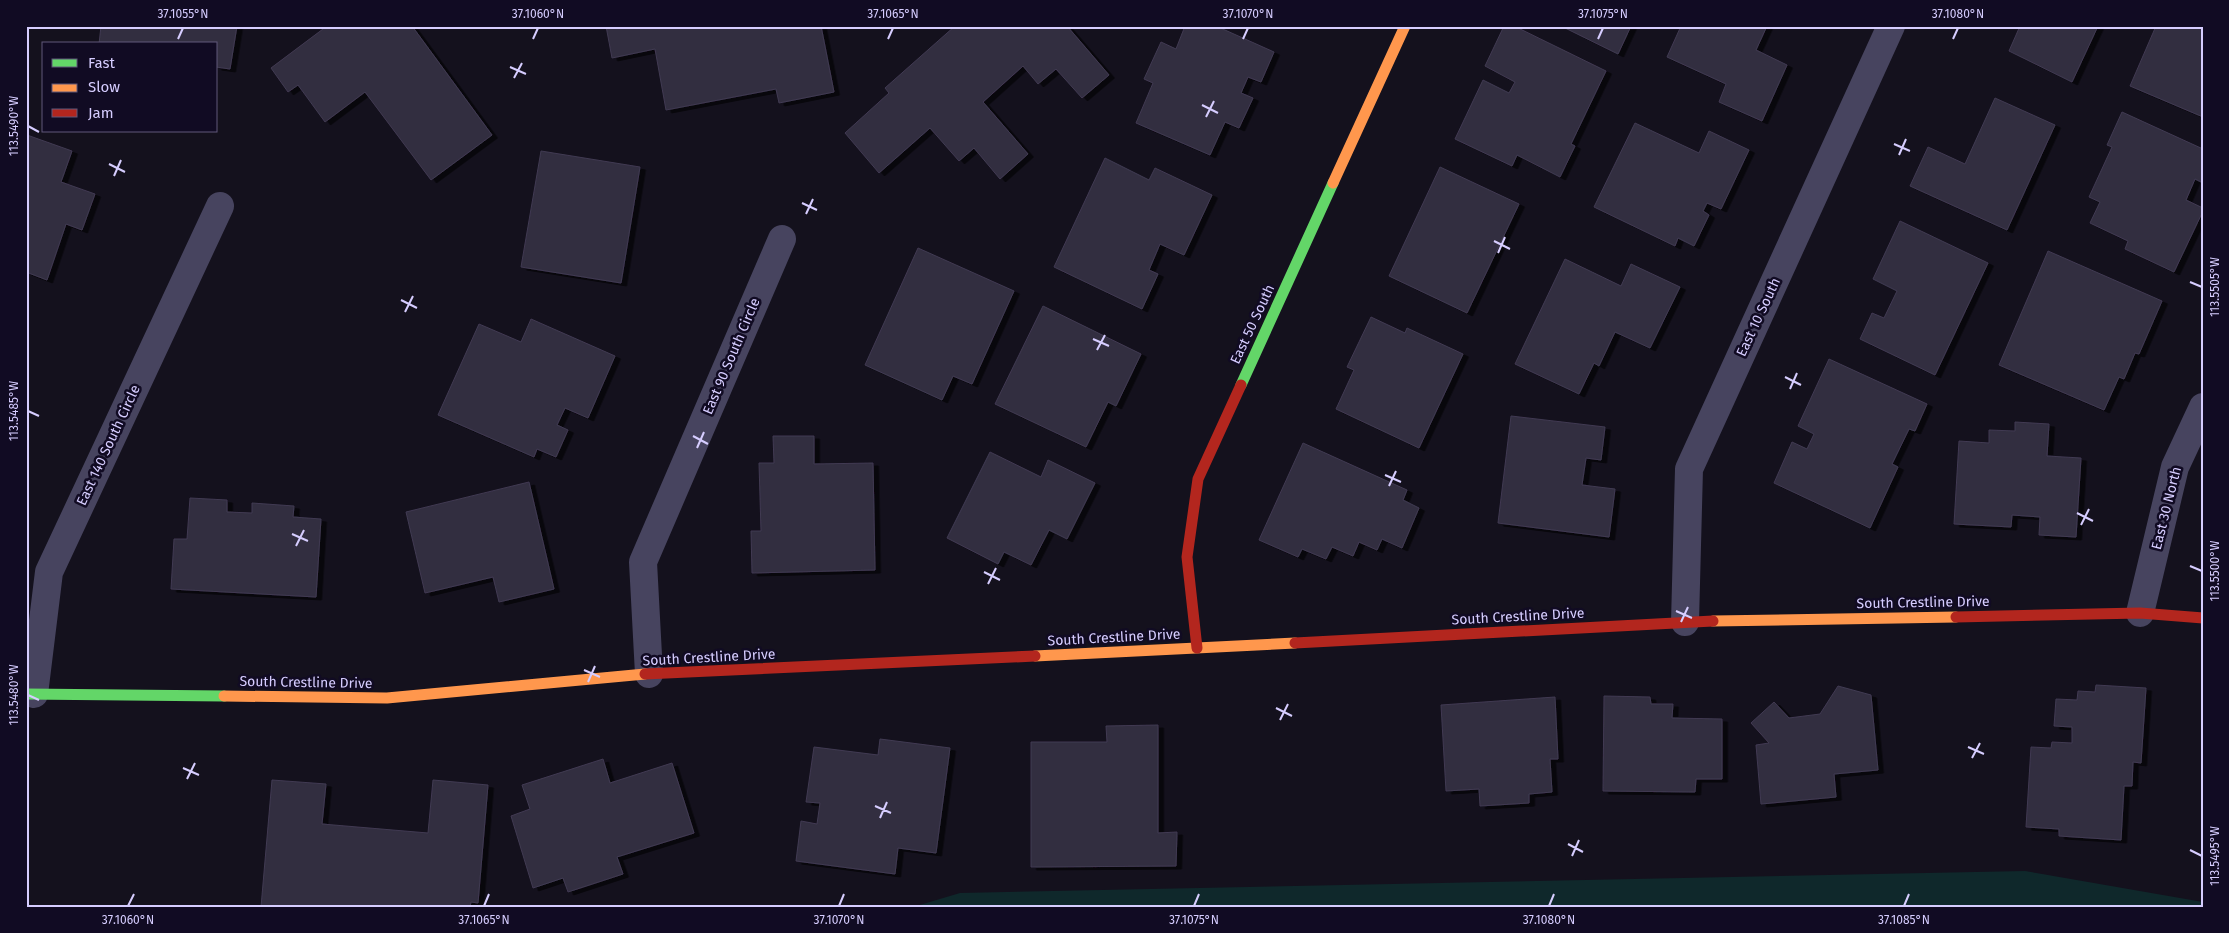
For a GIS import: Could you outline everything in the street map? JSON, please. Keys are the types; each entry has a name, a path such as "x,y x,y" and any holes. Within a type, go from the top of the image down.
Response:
{"street":[{"name":"East 50 South","path":"1197,648 1187,557 1198,479 1405,26"},
{"name":"East 10 South","path":"1685,622 1689,469 1891,26"},
{"name":"East 140 South Circle","path":"30,694 49,572 220,206"},
{"name":"East 90 South Circle","path":"649,674 643,562 782,239"},
{"name":"East 30 North","path":"2140,613 2175,467 2203,407"},
{"name":"South Crestline Drive","path":"30,694 387,698 649,674 1197,648 1685,622 2140,613 2203,618"}],"green space":[{"path":"2025,871 2203,902 2203,907 913,907 960,893"}],"building":[{"path":"101,26 237,26 230,69 218,67 218,42 99,42"},
{"path":"327,26 412,26 492,135 431,180 365,92 325,122 298,85 288,92 271,68"},
{"path":"606,26 821,26 834,92 779,103 776,89 666,110 655,49 612,58"},
{"path":"955,26 1067,26 1109,75 1082,98 1056,69 1038,84 1023,66 983,102 1028,154 1000,179 974,148 959,161 930,128 879,173 845,133 889,93 885,88"},
{"path":"1185,26 1216,26 1274,52 1261,82 1248,77 1241,93 1253,98 1239,128 1225,122 1210,155 1136,123 1153,83 1144,79 1161,42 1176,49"},
{"path":"1504,26 1514,26 1606,71 1571,144 1575,146 1560,177 1517,155 1512,166 1455,139 1483,80 1509,93 1515,82 1485,66"},
{"path":"1561,26 1631,26 1618,54"},
{"path":"1681,26 1767,26 1756,50 1787,65 1762,121 1719,102 1726,84 1667,57"},
{"path":"2020,26 2098,26 2072,82 2009,51"},
{"path":"2156,26 2203,26 2203,117 2130,86"},
{"path":"1995,98 2055,125 2007,230 1910,186 1928,147 1965,164"},
{"path":"2122,112 2203,149 2203,183 2195,179 2186,200 2203,208 2203,211 2174,272 2125,249 2128,241 2090,223 2100,202 2089,197 2112,147 2107,145"},
{"path":"1635,123 1699,153 1709,131 1749,150 1721,209 1707,203 1703,211 1709,215 1694,246 1678,238 1675,246 1594,207"},
{"path":"27,135 72,151 61,182 95,194 82,230 66,224 47,280 26,272"},
{"path":"541,151 640,167 621,283 521,267"},
{"path":"1105,158 1149,180 1155,168 1212,195 1184,255 1160,244 1149,270 1158,274 1142,309 1054,267"},
{"path":"1440,167 1519,204 1467,313 1389,276"},
{"path":"1900,221 1988,263 1935,375 1860,339 1872,313 1884,318 1897,291 1873,279"},
{"path":"918,248 1014,291 972,384 953,376 942,400 865,365"},
{"path":"2048,251 2162,301 2139,354 2135,353 2124,379 2119,377 2104,410 1999,365"},
{"path":"1565,259 1621,286 1631,264 1680,287 1650,348 1615,332 1599,366 1594,363 1579,394 1515,364"},
{"path":"1043,306 1141,354 1116,406 1108,402 1086,447 995,404"},
{"path":"1371,317 1405,333 1407,328 1463,354 1419,448 1336,409 1354,370 1347,367"},
{"path":"531,319 615,356 588,418 565,408 557,425 568,430 556,457 537,449 534,457 438,415 479,324 521,342"},
{"path":"1829,359 1927,404 1915,431 1909,429 1892,464 1898,467 1870,528 1774,483 1792,442 1807,449 1814,434 1798,426"},
{"path":"1511,416 1605,427 1601,460 1586,458 1582,485 1615,489 1609,537 1498,523"},
{"path":"2015,422 2049,424 2047,456 2081,458 2076,537 2039,535 2040,517 2012,515 2011,527 1954,524 1959,441 1989,443 1989,430 2015,431"},
{"path":"773,436 814,436 814,464 873,463 875,570 752,573 751,531 761,531 759,463 774,463"},
{"path":"1303,443 1407,490 1403,500 1419,508 1402,548 1382,539 1377,550 1359,542 1353,556 1332,547 1326,559 1302,549 1298,557 1259,540"},
{"path":"990,452 1041,477 1048,460 1095,483 1067,539 1049,530 1031,565 1004,552 998,564 947,538"},
{"path":"529,482 554,589 499,602 493,577 425,593 406,512"},
{"path":"190,498 227,500 227,512 252,513 252,503 294,506 293,517 321,519 316,597 171,589 174,539 187,539"},
{"path":"2096,685 2146,688 2141,763 2133,762 2132,786 2124,786 2121,840 2059,836 2059,829 2026,827 2031,747 2051,748 2052,742 2072,743 2072,727 2054,726 2056,699 2077,700 2078,691 2095,692"},
{"path":"1838,686 1871,695 1878,770 1834,774 1836,797 1761,804 1756,745 1769,743 1751,723 1774,702 1789,718 1820,714"},
{"path":"1604,696 1650,697 1651,704 1673,704 1672,718 1722,719 1722,779 1696,779 1695,792 1603,791"},
{"path":"1555,697 1558,759 1550,759 1552,792 1529,794 1529,803 1480,806 1479,789 1446,791 1441,705"},
{"path":"1158,725 1158,833 1177,832 1176,866 1031,867 1031,742 1107,742 1106,726"},
{"path":"880,739 950,748 936,853 898,848 895,874 796,861 801,821 817,824 820,803 806,802 814,747 878,755"},
{"path":"603,759 610,783 672,763 694,833 617,857 623,874 568,892 563,878 533,888 511,816 530,809 522,785"},
{"path":"272,780 326,784 322,824 428,833 433,780 488,785 478,903 471,902 470,907 261,907"}],"traffic: fast":[{"path":"1241,385 1333,183"},
{"path":"26,694 224,696"}],"traffic: slow":[{"path":"1333,183 1405,26"},
{"path":"1713,621 1956,617"},
{"path":"1035,656 1295,643"},
{"path":"224,696 387,698 645,674"}],"traffic: jam":[{"path":"1197,648 1187,557 1198,479 1241,385"},
{"path":"1956,617 2140,613 2203,618"},
{"path":"1295,643 1713,621"},
{"path":"645,674 1035,656"}]}
